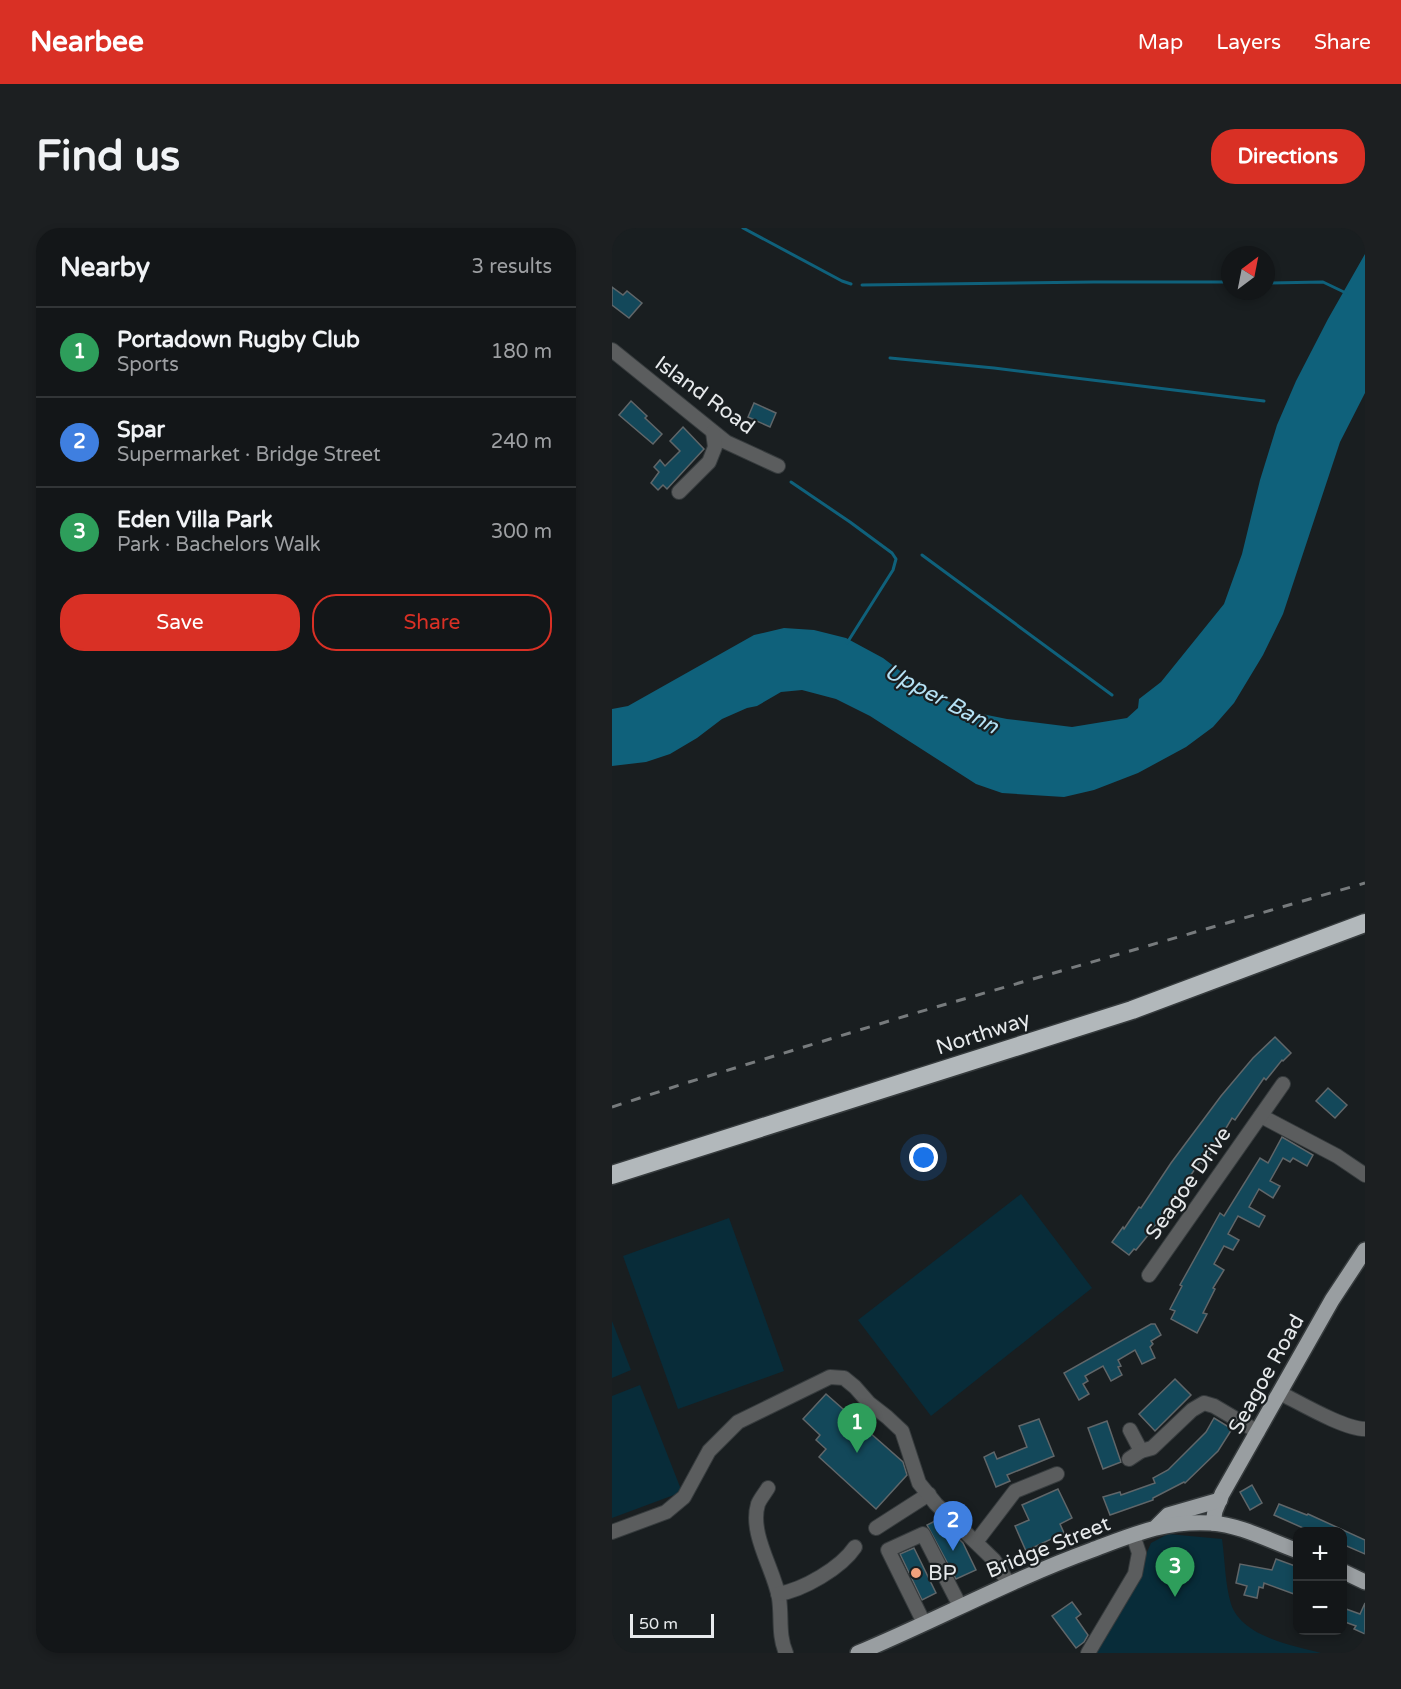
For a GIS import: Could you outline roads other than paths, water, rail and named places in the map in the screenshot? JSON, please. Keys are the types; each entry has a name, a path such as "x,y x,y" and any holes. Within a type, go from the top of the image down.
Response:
{"highway":[{"name":"Northway","path":"612,1175 1131,1010 1365,923"}],"main road":[{"name":"Seagoe Road","path":"1213,1523 1220,1500 1332,1300 1362,1260"},
{"path":"1156,1527 1168,1515 1220,1500"},
{"path":"1156,1527 1181,1523 1213,1523 1241,1529 1293,1549"},
{"name":"Bridge Street","path":"858,1653 1046,1567 1156,1527"},
{"path":"1347,1573 1365,1582"}],"street":[{"name":"Island Road","path":"612,350 713,432 743,451 778,466"},
{"path":"679,492 709,462 715,447 713,432"},
{"name":"Seagoe Drive","path":"1149,1275 1283,1084"},
{"path":"1261,1116 1337,1155 1365,1175"},
{"path":"612,1532 666,1512 684,1497 709,1451 738,1422 831,1377 844,1378 902,1431 920,1482 994,1560 1009,1584"},
{"path":"1280,1393 1330,1417 1359,1429 1365,1429"},
{"path":"1129,1459 1141,1451 1152,1449 1192,1410 1204,1403 1214,1406 1258,1432"},
{"path":"1130,1430 1141,1451"},
{"path":"976,1542 1016,1491 1057,1474"},
{"path":"768,1488 758,1504 758,1528 778,1594 781,1608 781,1634 786,1653"},
{"path":"876,1528 929,1494"},
{"path":"924,1623 888,1550 923,1533 960,1606"},
{"path":"1088,1653 1108,1630 1135,1574 1139,1553 1133,1535"},
{"path":"778,1594 803,1587 832,1569 855,1547"}],"water":[{"path":"1365,254 1365,393 1340,442 1283,614 1263,655 1234,703 1213,727 1186,747 1138,773 1094,790 1064,797 1002,793 976,784 870,716 836,699 802,690 781,692 757,706 722,719 697,738 670,754 646,762 612,766 612,709 628,706 754,635 784,628 814,630 846,638 883,658 924,689 967,711 1007,719 1072,727 1127,718 1138,708 1139,699 1161,682 1224,604 1242,554 1260,480 1277,425 1296,381"}],"waterway":[{"path":"743,228 851,284"},
{"path":"862,285 1221,282"},
{"path":"1275,283 1323,282 1346,293"},
{"path":"890,358 994,368 1264,401"},
{"path":"791,482 850,522 892,553 896,559 893,570 847,643"},
{"path":"922,555 1112,695"}],"railway":[{"path":"612,1107 912,1014 1365,883"}],"place":[{"name":"Portadown Rugby Club","path":"857,1453"},
{"name":"Spar","path":"953,1551"},
{"name":"BP","path":"916,1573"},
{"name":"Eden Villa Park","path":"1175,1597"}],"water label":[{"name":"Upper Bann","path":"942,698"}]}
